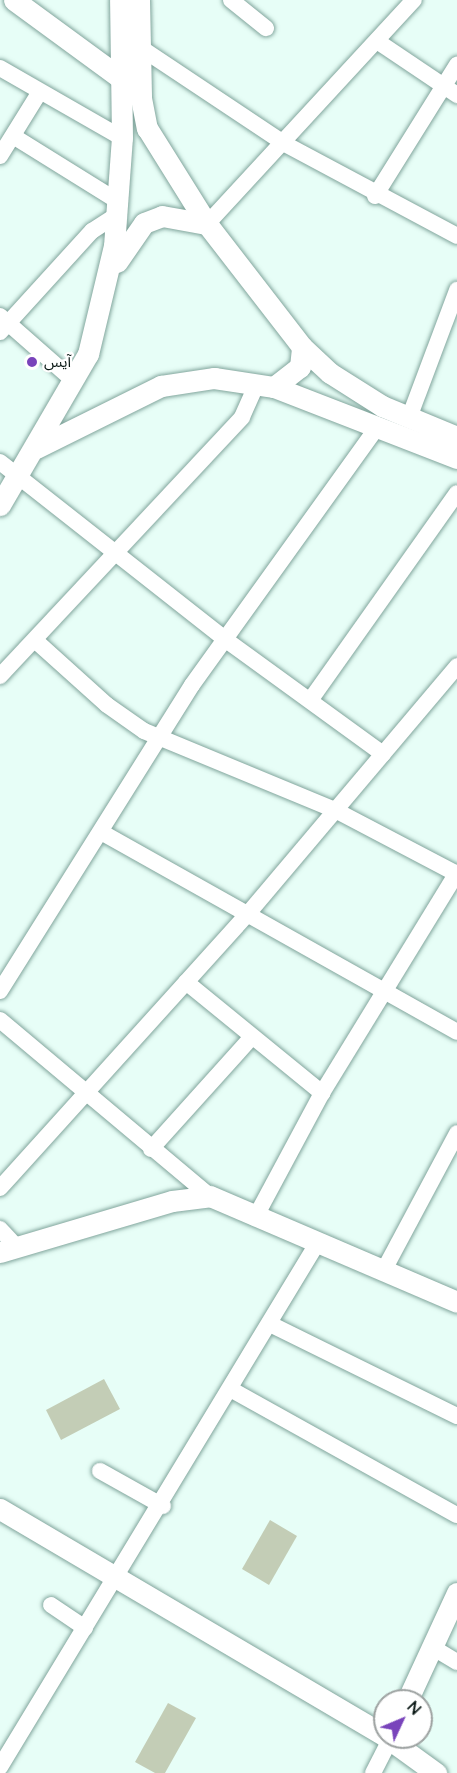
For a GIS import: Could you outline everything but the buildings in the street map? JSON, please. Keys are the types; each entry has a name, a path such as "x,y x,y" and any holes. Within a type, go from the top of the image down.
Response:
{"street":[{"path":"14,0 118,76"},
{"path":"0,505 36,448 88,354 118,208 122,138 118,76 120,0"},
{"path":"139,0 138,46 147,128 207,224 302,347 345,384 409,418 457,437"},
{"path":"231,0 266,28"},
{"path":"207,224 285,144 414,0"},
{"path":"376,41 451,92"},
{"path":"138,46 285,144 375,196 457,236"},
{"path":"375,196 451,92 457,65"},
{"path":"0,69 122,138"},
{"path":"0,156 39,93"},
{"path":"13,136 118,208"},
{"path":"74,381 3,324 92,231 118,208"},
{"path":"102,287 144,223 176,216 207,224"},
{"path":"409,418 457,290"},
{"path":"0,676 37,642 242,417 265,387 300,367 302,347"},
{"path":"36,448 161,386 214,378 265,387 378,426 457,458"},
{"path":"0,991 101,832 159,735 378,426"},
{"path":"0,462 226,640 311,699 383,754"},
{"path":"311,699 457,493"},
{"path":"37,642 119,716 335,810 457,874 322,1093 255,1218"},
{"path":"0,1188 87,1095 246,916 457,666"},
{"path":"101,832 246,916 386,990 457,1032"},
{"path":"186,982 251,1038 322,1093"},
{"path":"0,1020 151,1149 210,1196 255,1218 318,1242 457,1302"},
{"path":"151,1149 251,1038"},
{"path":"384,1270 457,1133"},
{"path":"0,1229 9,1250 172,1201 210,1196"},
{"path":"0,1767 272,1325 318,1242"},
{"path":"272,1325 457,1416"},
{"path":"232,1390 457,1515"},
{"path":"100,1471 162,1506"},
{"path":"0,1509 373,1728"},
{"path":"413,1689 457,1593"},
{"path":"51,1605 85,1628"},
{"path":"432,1647 457,1662"},
{"path":"373,1773 383,1749"},
{"path":"404,1749 436,1773"}],"green space":[{"path":"104,1379 120,1409 61,1440 46,1410"},
{"path":"270,1520 297,1536 269,1585 242,1569"},
{"path":"168,1703 196,1718 165,1773 155,1773 135,1762"}],"place":[{"name":"آيس","path":"32,362"}]}
